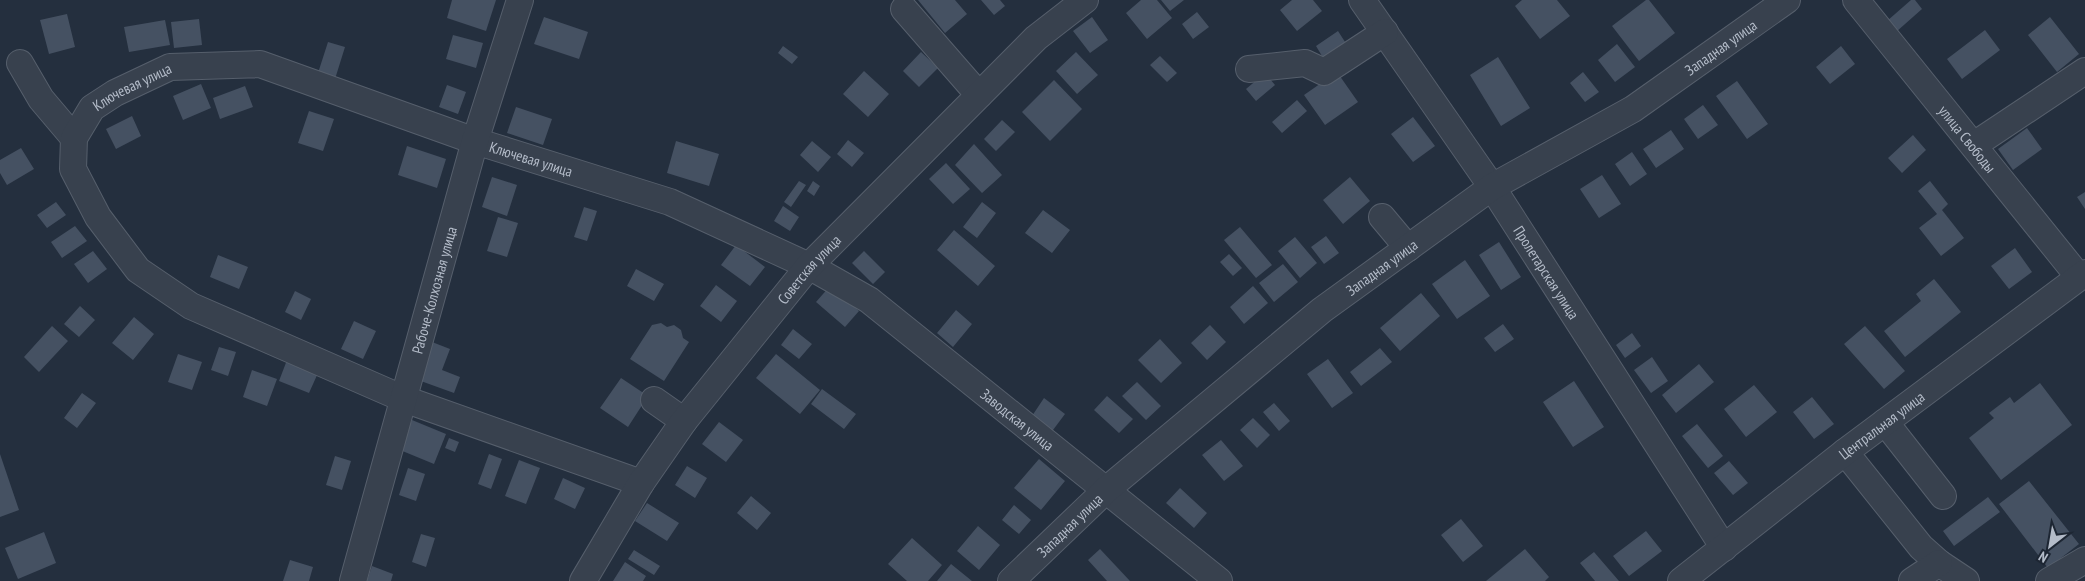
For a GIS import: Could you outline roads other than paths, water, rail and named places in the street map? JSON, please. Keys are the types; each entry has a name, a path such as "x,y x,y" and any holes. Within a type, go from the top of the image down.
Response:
{"street":[{"name":"Рабоче-Колхозная улица","path":"353,581 475,141 520,0"},
{"name":"Советская улица","path":"583,581 641,484 684,421 809,266 1036,38 1085,0"},
{"name":"Пролетарская улица","path":"1362,0 1492,187 1724,548"},
{"name":"Западная улица","path":"1011,581 1106,490 1322,310 1492,187 1633,109 1787,0"},
{"name":"улица Свободы","path":"1856,0 2082,275"},
{"path":"904,9 979,95"},
{"path":"1250,69 1305,63 1324,72 1384,32"},
{"path":"20,63 40,100 74,138 74,169 98,217 138,270 191,306 404,399 641,484"},
{"name":"Ключевая улица","path":"74,138 92,108 114,93 170,67 260,64 475,141 670,202 809,266"},
{"path":"1974,145 2085,71"},
{"path":"1382,217 1408,248"},
{"name":"Заводская улица","path":"809,266 868,300 1219,581"},
{"name":"Центральная улица","path":"1681,581 1845,452 2082,275"},
{"path":"654,400 684,421"},
{"path":"1885,422 1943,496"},
{"path":"1845,452 1921,547 1966,581"},
{"path":"2049,581 2085,560"},
{"path":"1912,581 1939,562"}]}
